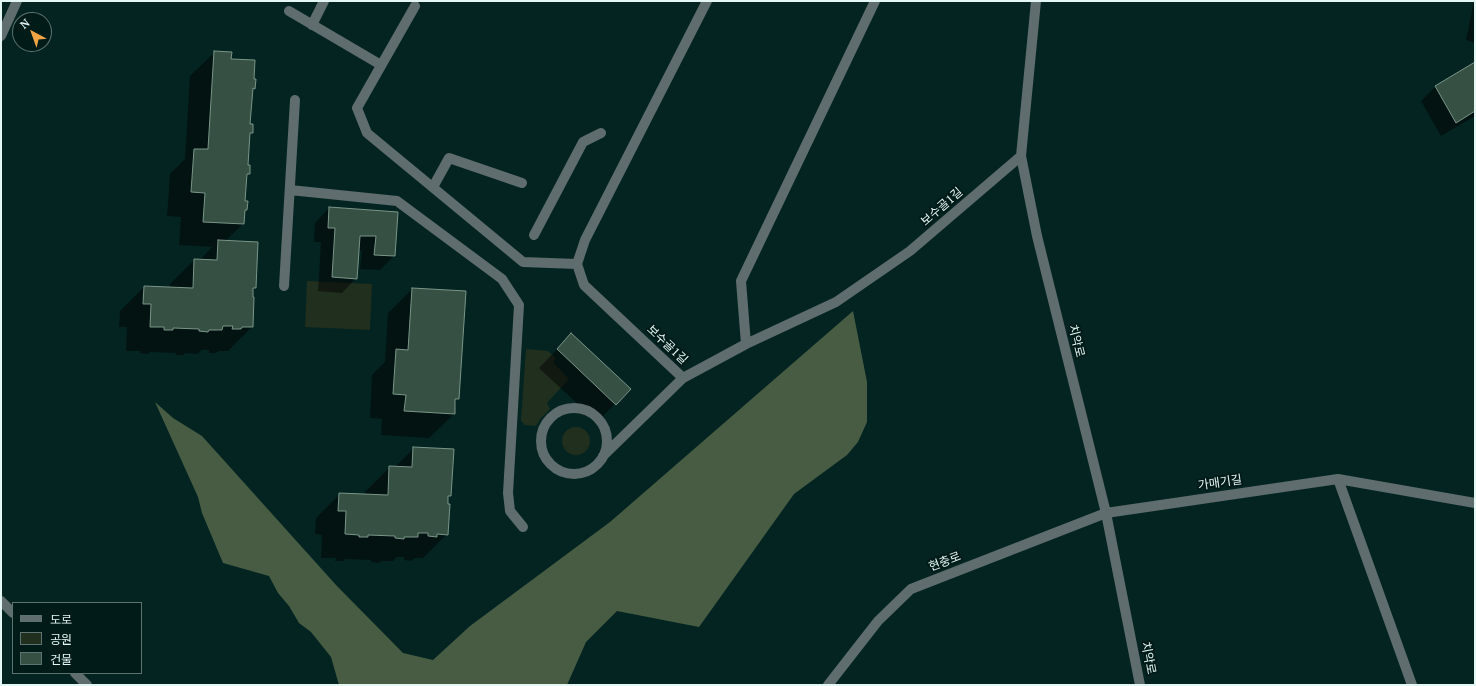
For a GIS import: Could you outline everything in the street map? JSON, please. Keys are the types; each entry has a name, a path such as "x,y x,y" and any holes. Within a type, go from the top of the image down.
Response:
{"street":[{"path":"1,36 17,1"},
{"path":"312,25 324,1"},
{"path":"746,344 742,281 875,1"},
{"name":"치악로","path":"1036,1 1021,156 1037,236 1106,513 1140,685"},
{"path":"415,6 357,108 367,132 523,262 578,264 585,240 703,2"},
{"path":"289,11 381,65"},
{"path":"284,286 295,100"},
{"path":"534,234 583,142 601,132"},
{"name":"보수골1길","path":"578,264 584,285 683,378 746,344 836,302 910,251 1021,156"},
{"path":"433,188 449,158 522,183"},
{"path":"290,190 397,201 502,279 519,305 508,493 510,511 524,526"},
{"path":"603,456 607,442 605,430 599,418 589,411 576,408 564,409 552,416 544,426 541,439 542,452 549,463 560,471 572,474 585,472 596,465 603,456 683,378"},
{"path":"1338,479 1412,685"},
{"name":"가매기길","path":"1106,513 1338,479 1475,503"},
{"name":"현충로","path":"828,685 878,621 911,589 1106,513"},
{"path":"1,601 12,611"},
{"path":"76,674 87,685"}],"green space":[{"path":"307,281 372,284 370,330 305,327"},
{"path":"853,311 867,382 867,422 858,442 847,455 794,494 699,627 617,611 586,642 567,685 339,685 331,657 311,632 299,623 289,606 278,593 269,576 223,563 202,513 198,497 155,402 173,418 202,436 336,585 403,653 433,660 470,626 610,522"},
{"path":"526,349 548,351 556,358 553,362 569,379 547,403 550,409 541,418 536,426 525,425 521,421"},
{"path":"576,427 586,431 590,441 586,451 576,455 566,451 562,441 566,431"}],"building":[{"path":"214,51 232,52 231,59 255,60 254,79 256,79 255,89 253,88 250,124 253,124 253,133 250,133 248,165 250,165 250,174 247,174 245,201 248,201 247,210 245,210 244,224 203,222 205,193 191,192 194,149 208,149"},
{"path":"1475,62 1475,111 1456,123 1435,86"},
{"path":"329,207 398,212 395,256 374,255 376,236 360,236 357,279 332,277 335,228 328,228"},
{"path":"218,240 258,242 256,288 253,288 253,327 232,329 233,326 223,326 222,330 209,330 208,332 199,331 199,329 173,328 173,330 164,330 164,327 150,327 151,304 143,304 144,286 193,288 194,259 217,260"},
{"path":"412,288 466,291 459,399 455,399 455,414 404,411 406,395 393,394 396,349 408,350"},
{"path":"571,333 631,389 616,405 557,349"},
{"path":"413,447 454,449 451,496 448,496 448,504 450,504 448,535 437,534 437,537 428,536 428,533 418,533 418,537 404,537 404,539 395,538 395,536 368,535 368,537 359,537 359,535 345,534 346,511 338,511 339,493 388,495 389,466 412,467"}]}
